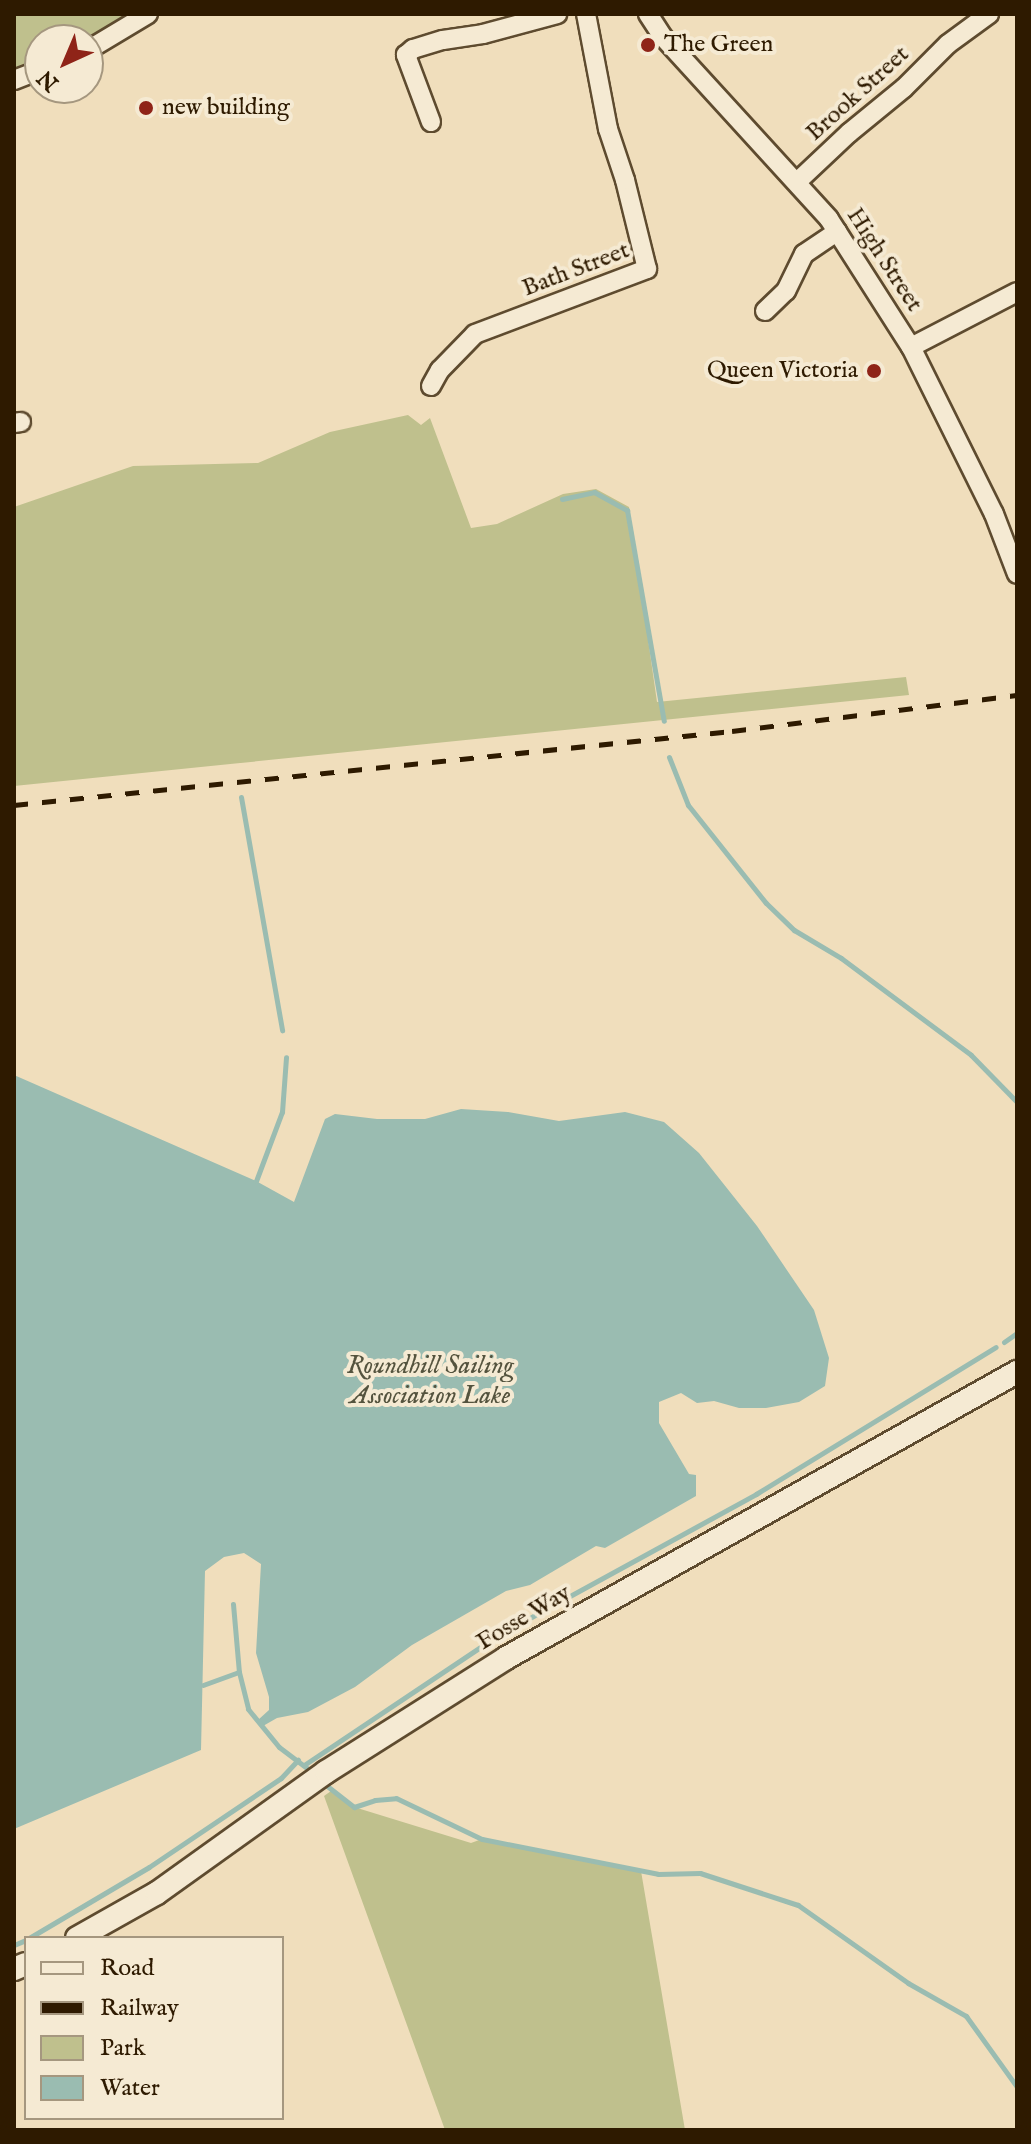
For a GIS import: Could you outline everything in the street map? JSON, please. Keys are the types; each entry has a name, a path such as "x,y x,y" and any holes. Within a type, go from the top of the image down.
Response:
{"street":[{"path":"104,40 148,14"},
{"path":"431,122 407,61 406,55 413,49 557,14"},
{"name":"Bath Street","path":"431,386 440,370 475,334 647,269 625,180 608,129 586,14"},
{"name":"High Street","path":"648,14 663,37 798,181 837,232 911,347 994,514 1017,574"},
{"name":"Brook Street","path":"798,181 849,133 904,88 948,44 989,14"},
{"path":"765,311 786,291 804,254 837,232"},
{"path":"911,347 1017,292"},
{"name":"Fosse Way","path":"81,1936 157,1893 326,1772 506,1658 1017,1372"}],"green space":[{"path":"14,14 127,14 121,23 104,32 104,24 24,24 24,69 14,73"},
{"path":"408,415 421,425 430,418 471,528 497,524 563,494 596,489 629,507 657,702 906,677 909,695 14,786 14,507 133,466 258,463 330,432"},
{"path":"331,1791 354,1807 471,1843 482,1839 641,1871 685,2130 445,2130 324,1796"}],"water":[{"name":"Roundhill Sailing Association Lake","path":"14,1075 256,1181 294,1202 325,1119 335,1114 377,1119 425,1119 461,1109 508,1112 559,1121 625,1112 664,1122 699,1153 757,1226 814,1310 829,1358 825,1386 799,1402 766,1408 739,1408 714,1401 697,1403 681,1393 659,1402 659,1423 689,1474 696,1475 696,1496 605,1548 596,1546 530,1585 506,1591 412,1645 355,1687 308,1712 277,1718 263,1726 258,1720 269,1710 269,1697 256,1653 261,1564 244,1553 224,1557 205,1571 201,1750 14,1829"}],"waterway":[{"path":"562,499 594,492 627,510 664,721"},
{"path":"669,757 688,805 766,903 794,930 841,958 971,1055 1017,1102"},
{"path":"241,797 282,1030"},
{"path":"256,1181 282,1112 286,1057"},
{"path":"1004,1342 1017,1333"},
{"path":"304,1765 495,1637 756,1494 996,1347"},
{"path":"233,1604 239,1672 248,1709 279,1747 312,1772"},
{"path":"203,1685 239,1672"},
{"path":"32,1936 149,1867 281,1778 298,1760"},
{"path":"322,1782 354,1807 375,1800 396,1798 482,1839 658,1874 700,1873 798,1905 908,1983 966,2016 1017,2087"},
{"path":"14,1945 24,1941"}],"railway":[{"path":"14,805 732,731 1017,695"}],"place":[{"name":"The Green","path":"648,45"},
{"name":"new building","path":"146,108"},
{"name":"Queen Victoria","path":"874,371"}]}
